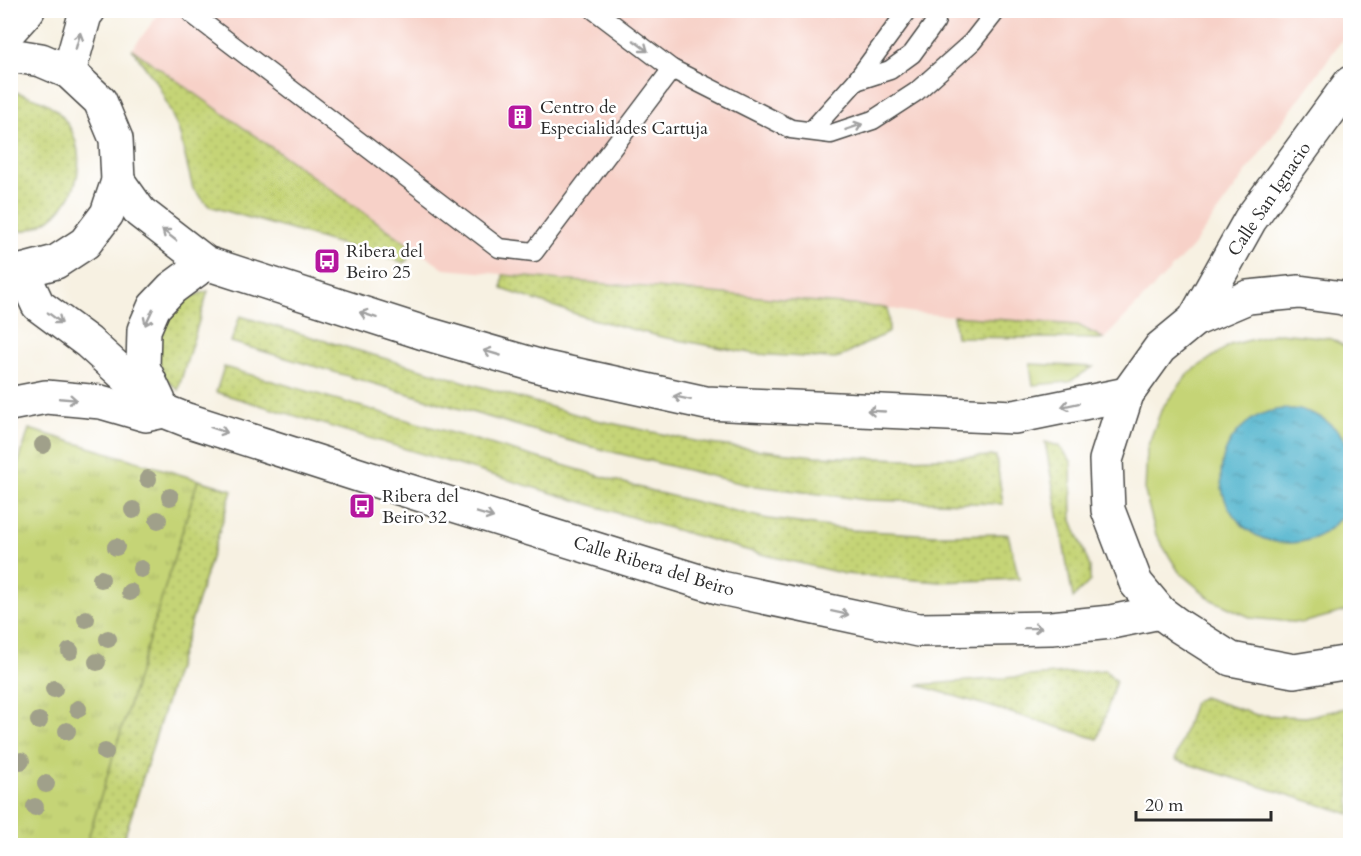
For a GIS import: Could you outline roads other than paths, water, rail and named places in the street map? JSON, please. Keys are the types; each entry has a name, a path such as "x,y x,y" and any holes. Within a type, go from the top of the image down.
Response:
{"main road":[{"path":"10,30 28,10"},
{"path":"69,72 85,15 89,10"},
{"path":"10,55 41,60 69,72 100,101 116,139 118,181 106,214 85,243 56,262 14,274"},
{"name":"Calle San Ignacio","path":"1194,320 1251,220 1350,82"},
{"path":"118,181 140,212 206,263 424,333 542,367 706,403 1014,417 1127,393"},
{"path":"10,404 46,397 101,402 146,415 164,411 143,367 144,330 154,307 172,288 206,263"},
{"name":"Calle Ribera del Beiro","path":"14,274 38,305 88,342 164,411 399,488 721,588 918,630 1051,628 1111,622 1160,612"},
{"path":"1350,301 1299,292 1248,297 1194,320 1160,348 1127,393 1106,460 1108,510 1136,583 1160,612 1231,659 1294,671 1350,662"}],"lane":[{"path":"195,10 192,14 499,248 510,250 534,252 672,69"},
{"path":"594,10 672,69 791,129 831,134 873,120 916,93 972,42 997,10"},
{"path":"811,132 856,81 908,10"},
{"path":"856,81 890,70 904,60 912,54 936,21"}],"water":[{"path":"1288,409 1314,414 1335,429 1350,450 1355,476 1350,502 1335,523 1314,538 1288,543 1262,538 1241,523 1226,502 1221,476 1226,450 1241,429 1262,414"}],"place":[{"name":"Centro de Especialidades Cartuja","path":"520,117"},
{"name":"Ribera del Beiro 25","path":"327,261"},
{"name":"Ribera del Beiro 32","path":"362,506"}]}
